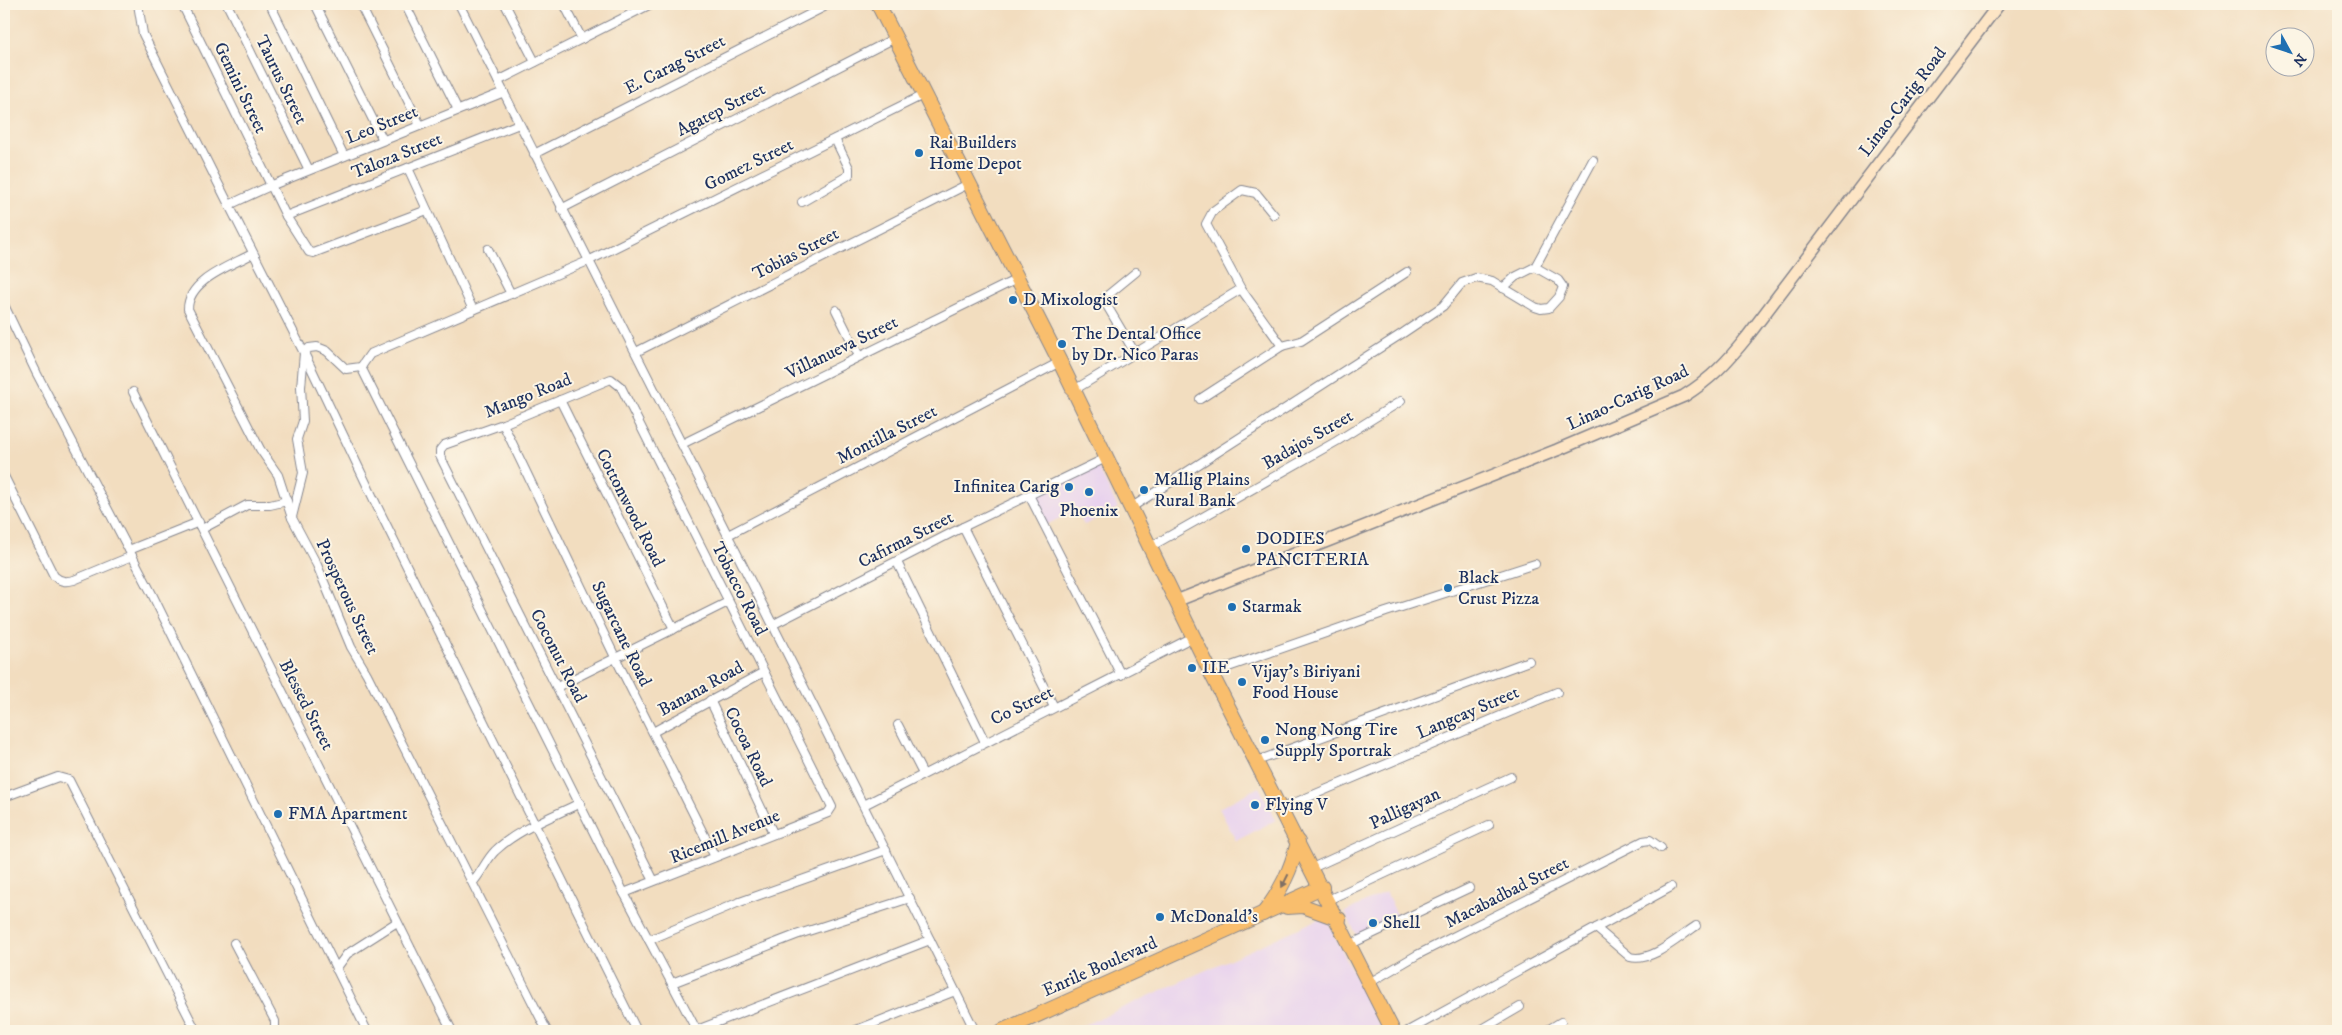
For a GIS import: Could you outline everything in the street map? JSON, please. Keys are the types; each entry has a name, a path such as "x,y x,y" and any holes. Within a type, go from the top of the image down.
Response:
{"highway":[{"path":"878,4 1060,362 1176,601 1195,636 1211,673 1351,944 1393,1031"},
{"path":"1268,912 1289,874 1298,842"},
{"name":"Enrile Boulevard","path":"1002,1031 1268,912 1325,894"},
{"path":"1268,912 1303,906 1338,920"}],"main road":[{"name":"Linao-Carig Road","path":"1176,601 1557,450 1684,396 1702,384 1723,367 1747,337 1999,4"}],"street":[{"path":"138,4 143,34 252,254 304,353 377,506 637,1031"},
{"name":"Gemini Street","path":"182,4 270,186 309,252 313,253 427,210"},
{"name":"Taurus Street","path":"227,4 309,170"},
{"path":"270,4 344,156"},
{"path":"316,4 383,140"},
{"path":"360,4 420,125"},
{"path":"404,4 458,110"},
{"path":"459,4 561,209 774,624 975,1031"},
{"path":"505,4 535,62"},
{"path":"564,4 582,39"},
{"path":"629,4 634,12"},
{"path":"498,81 651,4"},
{"name":"E. Carag Street","path":"534,154 830,4"},
{"name":"Agatep Street","path":"561,209 894,36"},
{"name":"Leo Street","path":"229,205 270,186 504,92"},
{"name":"Gomez Street","path":"361,367 370,354 588,261 923,95"},
{"name":"Taloza Street","path":"286,216 520,124"},
{"path":"802,202 850,175 850,168 835,139"},
{"path":"1503,288 1515,277 1535,267 1593,160"},
{"path":"408,168 473,310"},
{"name":"Tobias Street","path":"636,352 970,183"},
{"path":"1274,215 1256,193 1242,190 1213,211 1207,220 1207,229 1241,289 1282,346"},
{"path":"488,249 511,294"},
{"name":"Prosperous Street","path":"252,254 195,287 189,297 188,309 256,441 278,475 292,518 317,565 350,648 367,674 547,1031"},
{"path":"1132,507 1410,329 1443,306 1465,281 1482,278 1535,307 1541,309 1549,308 1559,297 1563,287 1558,280 1535,267"},
{"path":"1135,353 1103,299 1136,272"},
{"path":"1200,399 1282,346 1301,341 1407,272"},
{"name":"Villanueva Street","path":"682,444 1017,279"},
{"path":"1074,390 1241,289"},
{"path":"4,305 37,374 152,594 336,970 368,1031"},
{"path":"836,310 858,356"},
{"path":"292,518 303,473 296,439 303,421 301,387 304,353 309,348 317,347 327,351 346,369 361,367 624,893 697,1030 930,940"},
{"name":"Montilla Street","path":"728,535 1060,362"},
{"name":"Mango Road","path":"444,445 503,424 611,379 621,387"},
{"name":"Tobacco Road","path":"621,387 831,804"},
{"name":"Blessed Street","path":"133,392 452,1031"},
{"name":"Cottonwood Road","path":"560,400 674,629"},
{"name":"Badajos Street","path":"1150,547 1337,441 1401,401"},
{"name":"Sugarcane Road","path":"503,424 615,658 715,857"},
{"name":"Coconut Road","path":"444,445 440,452 443,464 654,881"},
{"name":"Cafirma Street","path":"774,624 963,527 1106,458"},
{"path":"4,476 54,576 58,580 74,580 131,553 201,526 247,505 270,505 287,501"},
{"path":"1029,495 1120,675"},
{"path":"963,527 1054,707"},
{"path":"897,562 985,742"},
{"path":"1211,673 1386,612 1535,564"},
{"path":"557,687 728,602"},
{"name":"Co Street","path":"864,804 1195,636"},
{"path":"1257,761 1529,661"},
{"name":"Banana Road","path":"653,732 764,672"},
{"name":"Langcay Street","path":"1280,809 1557,692"},
{"name":"Cocoa Road","path":"710,700 773,834"},
{"path":"898,725 923,774"},
{"path":"4,797 58,777 69,780 196,1031"},
{"name":"Palligayan","path":"1312,868 1511,777"},
{"path":"473,882 494,852 505,842 580,803"},
{"name":"Ricemill Avenue","path":"624,893 828,813 832,808 831,804"},
{"path":"1325,894 1489,825"},
{"name":"Macabadbad Street","path":"1369,983 1426,951 1637,844 1650,840 1661,848"},
{"path":"649,940 737,903 886,850"},
{"path":"1408,1031 1671,887"},
{"path":"1351,944 1470,888"},
{"path":"672,983 796,935 910,898"},
{"path":"336,970 347,954 397,922"},
{"path":"1596,928 1630,957 1636,959 1652,954 1696,926"},
{"path":"234,943 275,1021 275,1031"},
{"path":"854,1031 955,991"},
{"path":"1479,1031 1520,1007"},
{"path":"1546,1031 1561,1022"}],"shaded area":[{"path":"1096,463 1118,508 1084,525 1076,510 1046,525 1031,496"},
{"path":"1259,787 1276,820 1236,841 1219,808"},
{"path":"1386,892 1398,917 1358,938 1345,912"},
{"path":"1319,919 1328,922 1382,1031 1071,1031"}],"place":[{"name":"Rai Builders Home Depot","path":"919,153"},
{"name":"D Mixologist","path":"1013,300"},
{"name":"The Dental Office by Dr. Nico Paras","path":"1062,344"},
{"name":"Infinitea Carig","path":"1069,487"},
{"name":"Mallig Plains Rural Bank","path":"1144,490"},
{"name":"Phoenix","path":"1089,492"},
{"name":"DODIES PANCITERIA","path":"1246,549"},
{"name":"Black Crust Pizza","path":"1448,588"},
{"name":"Starmak","path":"1232,607"},
{"name":"IIE","path":"1192,668"},
{"name":"Vijay’s Biriyani Food House","path":"1242,682"},
{"name":"Nong Nong Tire Supply Sportrak","path":"1265,740"},
{"name":"Flying V","path":"1255,805"},
{"name":"FMA Apartment","path":"278,814"},
{"name":"McDonald's","path":"1160,917"},
{"name":"Shell","path":"1373,923"}]}
